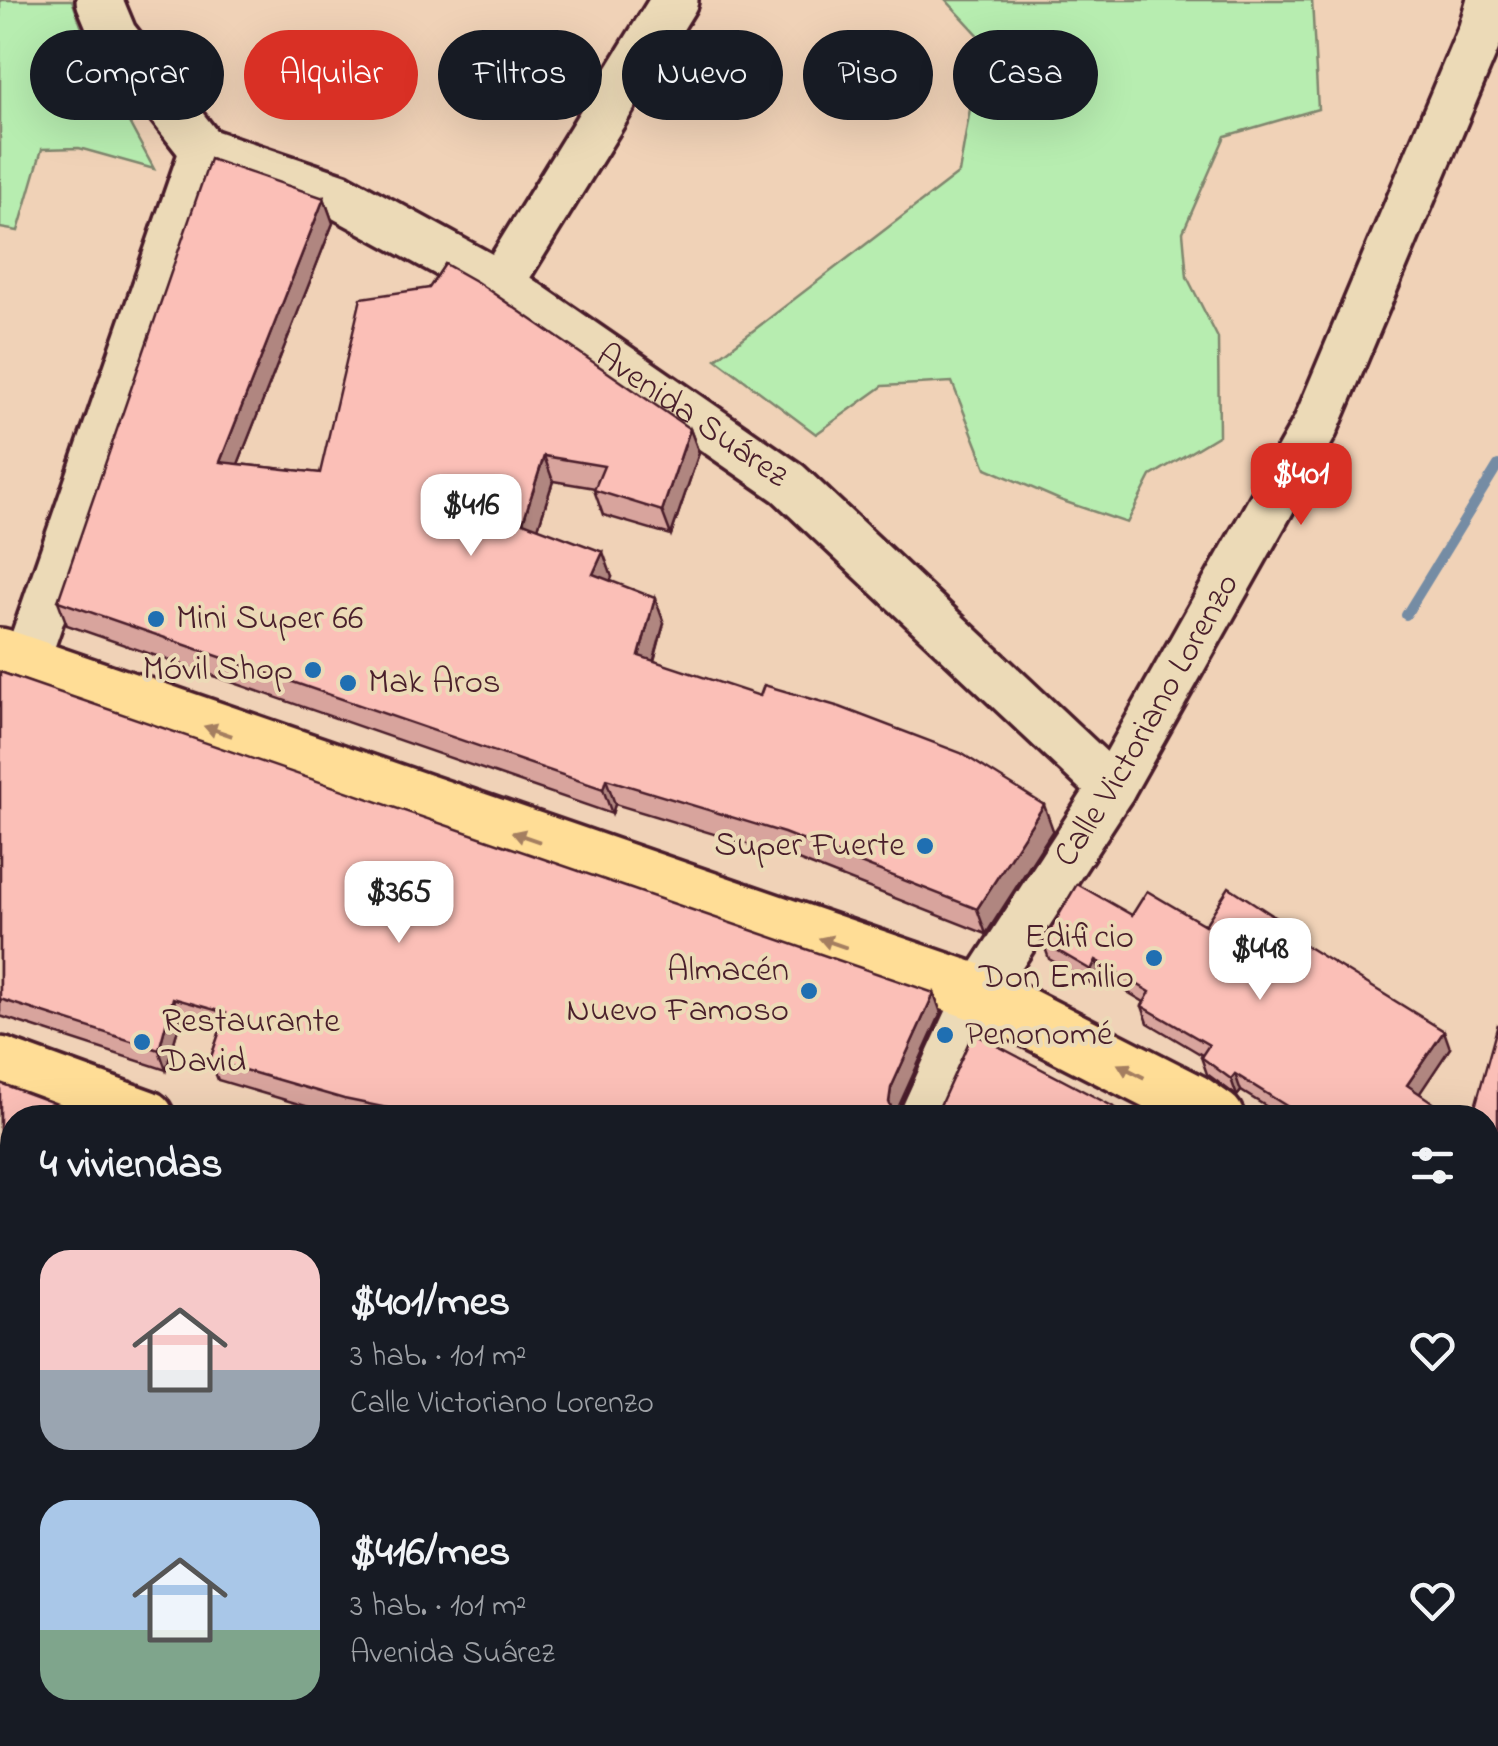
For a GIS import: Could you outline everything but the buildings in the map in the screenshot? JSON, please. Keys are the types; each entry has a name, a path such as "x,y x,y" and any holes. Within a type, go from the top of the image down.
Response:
{"main road":[{"path":"12,660 979,993 1197,1105"},
{"path":"0,1064 111,1105"}],"street":[{"path":"12,660 203,150 114,36 98,0"},
{"path":"500,284 675,0"},
{"name":"Calle Victoriano Lorenzo","path":"928,1105 979,993 1112,788 1314,427 1481,32 1490,0"},
{"name":"Avenida Suárez","path":"203,150 339,196 500,284 788,483 1112,788"}],"green space":[{"path":"0,0 72,0 83,30 30,30 30,120 128,120 154,169 79,148 42,149 18,231 0,228"},
{"path":"946,0 1312,0 1318,109 1225,136 1183,232 1187,277 1218,338 1219,435 1151,476 1127,523 986,468 952,382 883,386 816,434 716,359 959,173 968,120 1098,120 1098,30 974,30"}],"waterway":[{"path":"1406,615 1498,465"}],"place":[{"name":"Mini Super 66","path":"156,619"},
{"name":"Móvil Shop","path":"313,670"},
{"name":"Mak Aros","path":"348,683"},
{"name":"Super Fuerte","path":"925,846"},
{"name":"Edificio Don Emilio","path":"1154,958"},
{"name":"Almacén Nuevo Famoso","path":"809,991"},
{"name":"Penonomé","path":"945,1035"},
{"name":"Restaurante David","path":"142,1042"}]}
